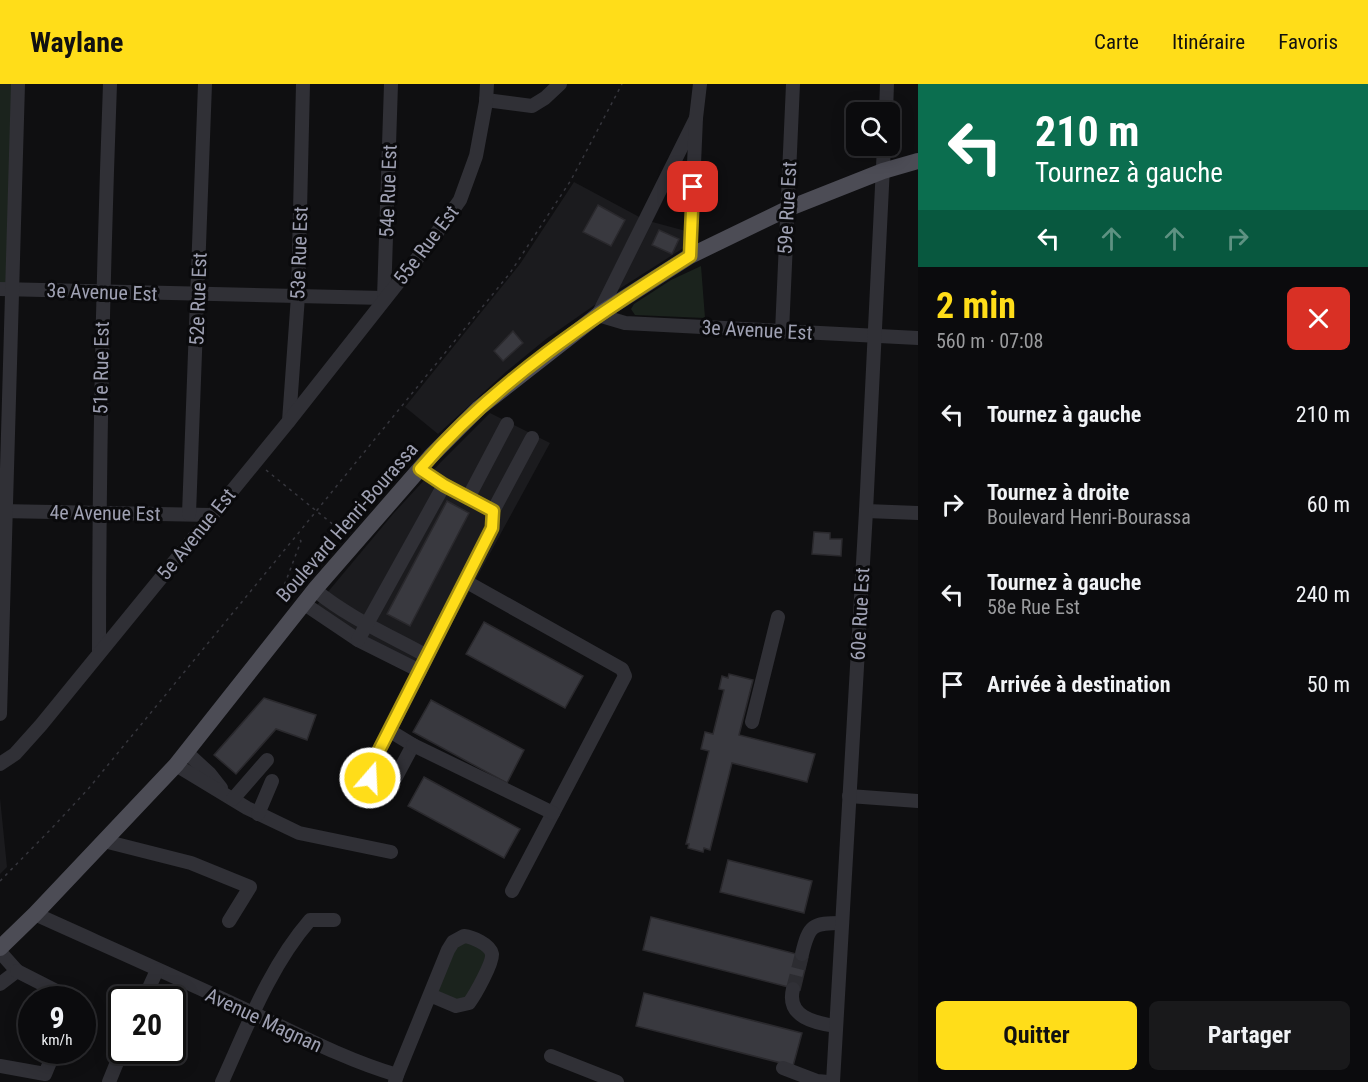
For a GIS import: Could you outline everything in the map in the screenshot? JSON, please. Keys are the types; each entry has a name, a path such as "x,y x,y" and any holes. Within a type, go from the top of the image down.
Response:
{"main road":[{"name":"Boulevard Henri-Bourassa","path":"0,950 181,758 303,603 420,469 479,408 598,315 690,256 787,209 883,171 918,161"},
{"name":"Boulevard Henri-Bourassa","path":"0,939 35,914"}],"street":[{"path":"0,714 6,289 18,84"},
{"name":"51e Rue Est","path":"99,652 103,292 110,84"},
{"name":"52e Rue Est","path":"189,514 205,84"},
{"name":"53e Rue Est","path":"289,421 298,296 303,84"},
{"name":"54e Rue Est","path":"384,298 391,84"},
{"name":"55e Rue Est","path":"384,298 431,241 460,200 476,156 487,84"},
{"path":"486,100 532,106 560,84"},
{"path":"690,256 696,118 700,84"},
{"name":"59e Rue Est","path":"782,332 793,84"},
{"path":"886,102 887,84"},
{"path":"598,315 696,118"},
{"name":"60e Rue Est","path":"831,1082 866,512 884,156"},
{"name":"3e Avenue Est","path":"6,289 384,298"},
{"name":"5e Avenue Est","path":"0,764 15,754 41,725 289,421 384,298"},
{"name":"3e Avenue Est","path":"598,315 625,322 918,338"},
{"path":"468,498 507,424"},
{"path":"412,745 390,784 370,778 368,772 492,528 493,511 532,438"},
{"path":"420,469 444,485 493,511"},
{"path":"358,640 444,485"},
{"name":"4e Avenue Est","path":"3,511 211,515"},
{"path":"866,512 918,513"},
{"path":"465,581 622,669 625,676 512,891"},
{"path":"315,590 368,625 427,656"},
{"path":"303,603 358,640 420,671"},
{"path":"752,722 778,617"},
{"path":"392,656 399,640"},
{"path":"390,731 403,737 412,745 553,813"},
{"path":"181,758 210,774 229,796 299,833 391,852"},
{"path":"229,796 267,760"},
{"path":"258,813 272,781"},
{"path":"849,796 918,801"},
{"path":"104,842 191,863 250,887 229,921"},
{"name":"Avenue Magnan","path":"35,914 254,1013 331,1052 396,1079"},
{"path":"222,1082 254,1013 291,942 310,920 334,921"},
{"path":"802,954 811,929 820,923 842,923"},
{"path":"396,1079 448,950 458,938 464,936 472,937 489,948 492,954 491,960 470,1003 456,1006 430,995"},
{"path":"0,950 17,971 46,986"},
{"path":"150,986 157,970"},
{"path":"0,984 17,971"},
{"path":"793,989 791,996 794,1006 802,1016 812,1022 836,1026"},
{"path":"551,1056 617,1082"},
{"path":"0,1066 45,1074 49,1064"},
{"path":"109,1082 116,1064"},
{"path":"783,1068 817,1081 831,1082"}],"path":[{"path":"0,881 95,781 510,273 571,180 622,84"},
{"path":"256,462 355,543"},
{"path":"296,536 301,541 284,585 303,603"}],"shaded area":[{"path":"0,84 18,84 12,289 0,289"},
{"path":"574,182 645,220 686,231 685,247 546,339 438,434 405,407 520,264"},
{"path":"701,266 705,318 635,315 631,309 634,304 671,280"},
{"path":"490,413 550,443 426,671 312,611 393,514"},
{"path":"0,798 7,867 0,874"},
{"path":"458,938 489,948 469,1003 430,995"}],"building":[{"path":"598,205 625,220 611,246 583,232"},
{"path":"659,230 679,239 672,254 652,245"},
{"path":"513,331 523,343 503,361 494,351"},
{"path":"447,501 469,513 410,626 387,614"},
{"path":"814,532 830,533 830,539 842,539 841,556 812,554"},
{"path":"484,622 583,676 565,708 466,654"},
{"path":"729,674 753,680 739,735 815,754 807,782 732,763 710,850 704,848 703,852 688,848 689,844 686,844 709,751 701,749 705,732 713,734 724,690 719,689 722,676 728,678"},
{"path":"264,698 316,715 307,740 276,729 236,774 214,755"},
{"path":"431,700 524,750 507,783 413,732"},
{"path":"424,777 520,829 504,858 408,806"},
{"path":"728,860 812,881 804,913 720,892"},
{"path":"651,917 808,957 800,990 643,950"},
{"path":"644,993 802,1033 793,1066 636,1026"}],"tunnel":[{"path":"793,989 802,954"}],"route":[{"path":"370,778 368,772 492,528 493,511 444,485 420,469 479,408 598,315 690,256 693,187"}]}
